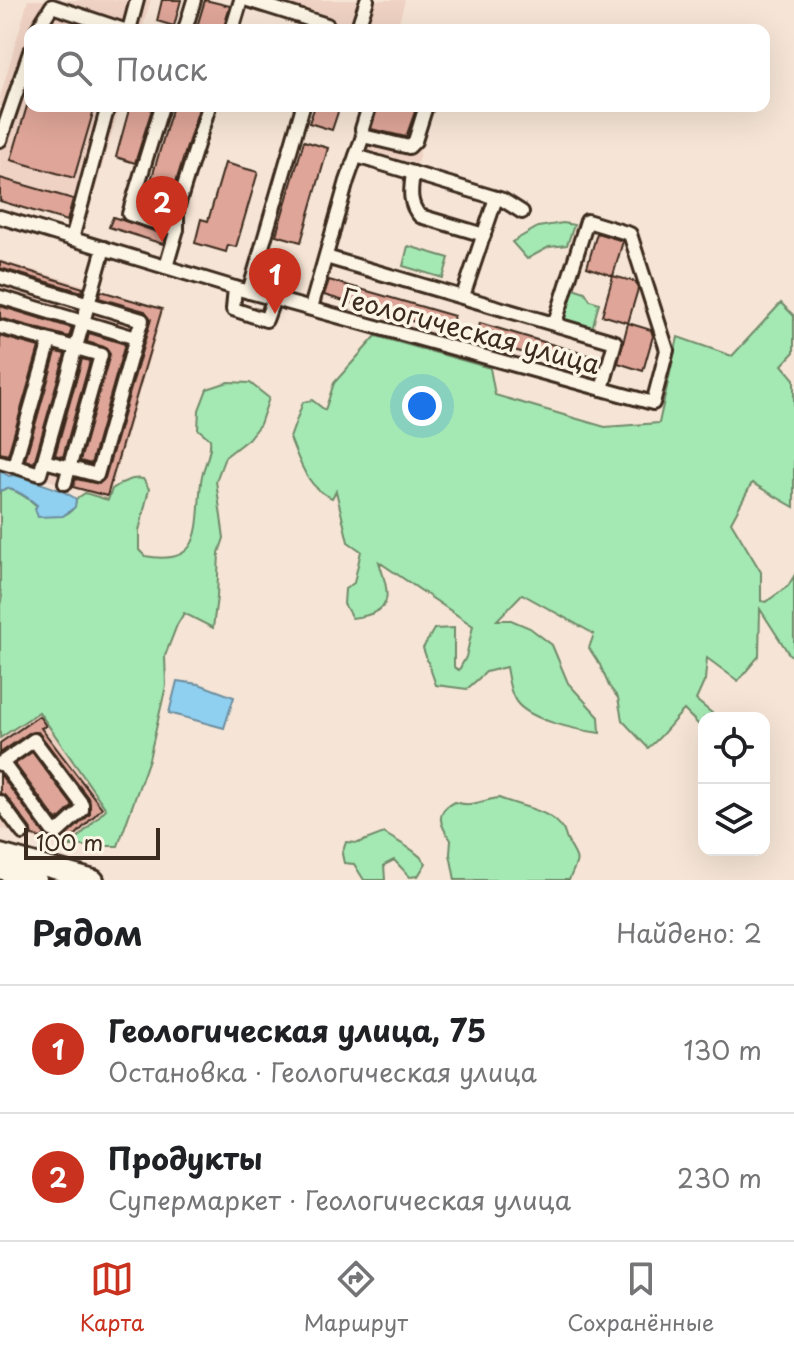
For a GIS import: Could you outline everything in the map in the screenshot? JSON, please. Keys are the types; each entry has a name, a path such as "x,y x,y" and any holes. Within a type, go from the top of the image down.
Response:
{"highway":[{"path":"0,854 94,880"},
{"path":"0,869 37,880"}],"street":[{"path":"128,24 137,0"},
{"path":"187,24 194,0"},
{"path":"234,24 241,0"},
{"path":"248,0 324,24"},
{"path":"360,21 367,0"},
{"path":"41,24 52,6 108,24"},
{"path":"0,140 24,70"},
{"path":"72,239 106,112"},
{"path":"160,112 129,214 177,229"},
{"path":"166,267 177,229 177,209 207,112"},
{"path":"249,292 265,211 283,151 300,112"},
{"path":"311,308 363,136 367,112"},
{"path":"363,136 409,147 415,141 424,112"},
{"path":"202,128 218,132"},
{"path":"356,156 496,198 522,212"},
{"path":"413,173 411,201 413,209 420,216 484,235"},
{"path":"463,296 496,198"},
{"name":"Геологическая улица","path":"0,217 249,292 653,403 667,350 630,234 587,221 555,323"},
{"path":"0,462 40,474 104,248"},
{"path":"326,257 615,342 602,389"},
{"path":"0,277 142,320 97,475 44,461"},
{"path":"235,288 233,309 266,320 274,298"},
{"path":"0,297 136,338"},
{"path":"0,327 101,355 65,483"},
{"path":"14,466 50,341"},
{"path":"34,740 82,804 82,810 58,832 52,830 1,763 34,740"},
{"path":"0,802 23,833"}],"shaded area":[{"path":"28,0 151,0 144,24 24,24 24,112 118,112 86,221 0,201 0,97"},
{"path":"265,0 405,0 399,24 344,24"},
{"path":"363,112 430,112 417,164 357,147 358,140 354,138"},
{"path":"0,260 164,309 108,500 0,464"},
{"path":"39,712 106,809 66,849 0,828 0,738"}],"green space":[{"path":"563,223 574,225 567,245 549,247 527,259 512,242 538,227"},
{"path":"408,246 449,258 443,278 403,266"},
{"path":"576,289 599,303 592,329 566,321 562,315 572,290"},
{"path":"781,303 794,316 794,352 782,365 794,379 794,507 752,483 731,522 761,572 761,601 766,602 788,586 794,576 794,657 760,609 759,656 738,681 707,658 705,680 696,700 711,712 698,712 698,724 684,710 648,748 622,720 618,698 589,648 594,634 522,594 497,620 511,620 530,628 552,645 568,683 599,717 600,733 552,723 520,706 510,687 506,667 486,672 467,689 436,685 423,648 434,629 454,628 454,667 459,670 466,657 473,626 379,562 386,601 376,612 352,618 344,604 345,589 354,583 361,551 348,542 336,491 332,498 316,488 301,465 290,438 303,402 312,400 325,410 334,383 376,336 490,368 495,395 605,427 659,423 678,337 732,356"},
{"path":"228,382 250,383 269,398 260,424 248,439 225,457 216,481 224,538 219,553 213,628 184,613 177,625 165,656 166,686 149,759 118,846 70,846 106,809 39,712 0,738 0,491 7,488 13,490 47,515 57,515 70,512 76,499 85,493 108,500 112,489 130,480 143,479 149,489 139,531 139,550 145,556 164,558 178,555 188,549 194,539 202,477 210,450 210,439 198,429 199,410 207,389"},
{"path":"499,798 542,813 557,822 577,859 569,880 455,880 451,840 444,829 441,814 454,802 472,804"},
{"path":"384,833 412,850 426,863 418,876 410,877 394,860 384,865 385,880 364,880 354,864 344,863 342,854 346,842 358,843"}],"water":[{"path":"0,471 63,492 76,499 75,507 63,516 38,517 37,505 27,497 7,488 0,491"},
{"path":"177,681 199,684 234,697 224,728 169,713"}],"building":[{"path":"162,0 181,0 175,24 157,21"},
{"path":"205,0 230,6 225,24 198,24"},
{"path":"25,112 93,112 74,178 11,160"},
{"path":"128,112 151,112 135,163 116,157"},
{"path":"171,112 198,112 170,201 147,194"},
{"path":"313,112 338,112 332,130 309,123"},
{"path":"376,112 415,112 406,137 371,129"},
{"path":"304,141 328,148 301,242 276,235"},
{"path":"225,163 258,172 236,247 228,245 226,252 195,243 201,219 208,221"},
{"path":"0,178 73,199 67,221 0,201"},
{"path":"113,217 166,235 163,244 109,227"},
{"path":"597,233 623,241 613,276 587,267"},
{"path":"0,262 83,288 82,292 0,268"},
{"path":"613,276 636,282 638,289 628,323 602,315"},
{"path":"329,280 454,316 449,332 324,295"},
{"path":"101,291 162,309 107,496 73,487 76,479 99,484 105,478 151,319 145,311 99,298"},
{"path":"0,306 72,328 69,337 0,318"},
{"path":"480,323 601,359 597,374 476,339"},
{"path":"628,323 651,330 653,336 643,371 618,363"},
{"path":"89,333 125,344 91,464 80,461 110,354 104,347 87,342"},
{"path":"0,336 39,347 8,455 0,453"},
{"path":"56,352 65,354 34,463 25,460"},
{"path":"82,359 90,361 63,457 55,455"},
{"path":"39,716 46,726 41,728 102,808 65,846 60,841 90,814 89,799 38,732 29,733 0,753 0,743"},
{"path":"32,752 73,806 57,821 15,764"},
{"path":"0,774 45,835 41,838 32,836 30,828 7,797 0,793"}],"place":[{"name":"Продукты","path":"162,242"},
{"name":"Геологическая улица, 75","path":"275,314"}]}
